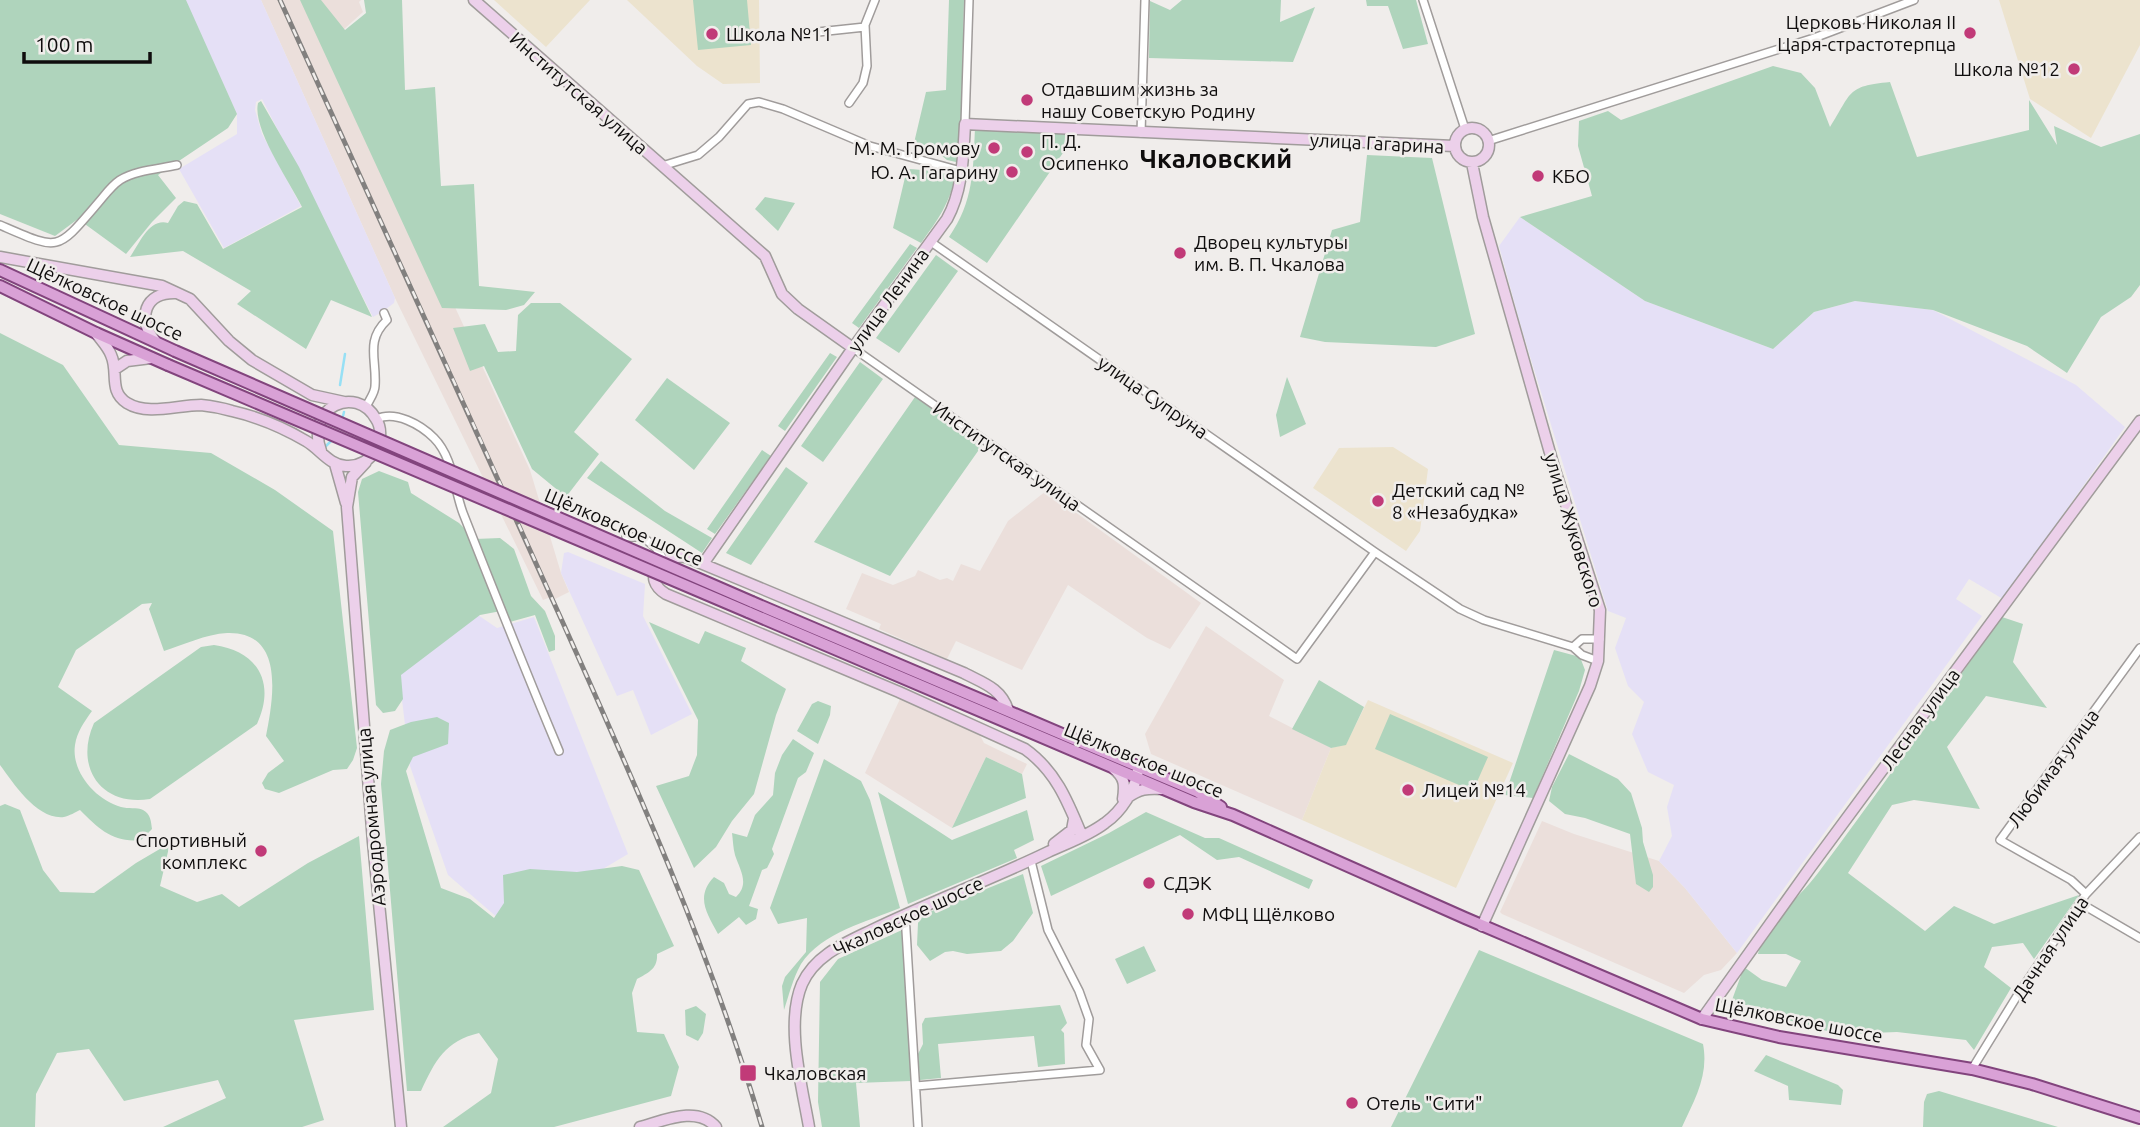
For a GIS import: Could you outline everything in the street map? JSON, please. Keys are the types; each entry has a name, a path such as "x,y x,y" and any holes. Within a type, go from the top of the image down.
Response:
{"main road":[{"name":"Щёлковское шоссе","path":"0,270 175,351 1111,767 1194,802 1234,815 1671,1008 1702,1019 1779,1037 1972,1069 2032,1084 2140,1118"},
{"name":"Щёлковское шоссе","path":"0,286 151,358 750,607 1008,710 1198,792 1234,815"}],"street":[{"name":"Институтская улица","path":"474,0 765,256 782,294 798,309 1297,659 1375,552"},
{"path":"849,103 863,83 867,66 865,27 875,0"},
{"name":"улица Ленина","path":"703,564 955,205 965,124 968,0"},
{"path":"1141,133 1145,0"},
{"path":"1423,0 1465,130"},
{"path":"1488,141 1814,38 1914,0"},
{"path":"818,32 865,27"},
{"path":"661,166 698,155 719,137 748,104 759,102 783,109 870,146 961,171"},
{"name":"улица Гагарина","path":"965,124 1454,146"},
{"path":"1471,128 1482,131 1488,141 1486,156 1472,163 1458,156 1454,146 1457,136 1471,128"},
{"name":"улица Жуковского","path":"1472,163 1483,217 1517,339 1554,467 1600,610 1598,661 1590,686 1482,926"},
{"path":"0,225 47,244 57,244 73,233 120,180 136,173 177,165"},
{"name":"улица Супруна","path":"931,242 1375,552"},
{"path":"0,257 162,286 180,293 190,299 229,341 252,360 312,395 366,407 377,419 380,443 352,477 347,507"},
{"path":"155,342 144,323 144,313 159,295 180,293"},
{"path":"366,407 376,389 373,347 375,334 387,320 384,313"},
{"path":"96,333 112,356 116,369 115,388 121,399 143,409 200,405 217,407 285,430 321,451 335,464 347,507"},
{"path":"116,369 127,361 151,358"},
{"path":"312,395 323,415"},
{"path":"321,451 317,426 323,415 332,407 344,402"},
{"path":"377,419 389,415 418,426 435,439 445,454 461,509 559,751"},
{"name":"Лесная улица","path":"1702,1019 2140,421"},
{"path":"285,430 307,430 317,426"},
{"path":"335,464 355,466 366,462"},
{"name":"Аэродромная улица","path":"347,507 371,829 401,1127"},
{"path":"626,537 643,537 656,548 664,560"},
{"path":"1375,552 1460,608 1484,620 1573,647 1598,661"},
{"path":"1008,710 998,691 964,673 686,556 664,560 657,568 654,582 656,587 666,594 899,692 1025,749 1051,772 1082,836"},
{"path":"1573,647 1582,639 1600,639"},
{"name":"Любимая улица","path":"2086,894 2071,880 2000,840 2140,648"},
{"path":"1135,765 1138,768 1136,778"},
{"path":"1111,767 1122,776 1124,802"},
{"name":"Чкаловское шоссе","path":"808,1127 796,1036 802,984 815,964 827,953 905,914 1031,861 1102,825 1124,802 1136,778"},
{"path":"1124,802 1137,790 1163,789"},
{"path":"1075,818 1093,827 1102,825"},
{"path":"916,1086 1100,1070 1086,1045 1089,1019 1079,991 1048,930 1031,861 1072,830 1075,818"},
{"name":"Дачная улица","path":"1972,1069 2017,996 2086,894 2140,837"},
{"path":"2080,903 2140,938"},
{"path":"905,914 918,1127"},
{"path":"640,1127 692,1115 711,1121 716,1127"}],"shaded area":[{"path":"185,0 261,0 395,298 394,303 382,312 373,317 262,99 256,102 255,110 262,134 301,206 224,248 179,169 237,134 237,114"},
{"path":"261,0 361,0 359,2 363,12 332,40 530,470 569,592 555,599 553,596 543,600 395,298"},
{"path":"494,0 590,0 546,47"},
{"name":"Школа №11","path":"627,0 759,0 760,83 723,84 697,66"},
{"name":"Школа №12","path":"1999,0 2140,0 2140,45 2091,138 2030,99"},
{"path":"1520,217 1645,301 1773,349 1814,312 1855,301 1933,310 2076,385 2125,427 2003,599 1969,579 1956,599 1982,616 1737,953 1685,888 1659,861 1672,836 1667,807 1674,785 1648,772 1632,734 1644,702 1628,686 1615,648 1626,618 1608,611 1499,246"},
{"name":"Детский сад № 8 «Незабудка»","path":"1393,447 1428,469 1420,531 1406,551 1313,488 1339,448"},
{"path":"1046,491 1201,603 1170,649 1147,638 1068,585 1022,670 956,641 947,659 879,629 881,624 846,609 862,573 893,585 915,576 918,570 940,580 947,578 953,581 961,564 980,571 1008,521"},
{"path":"568,552 645,584 643,616 692,714 651,735 633,690 617,696 561,573 564,553"},
{"path":"478,615 497,628 534,617 628,854 586,879 499,919 448,875 410,766 399,675"},
{"path":"1206,626 1284,680 1269,716 1331,748 1302,820 1151,754 1145,734"},
{"path":"900,699 980,735 984,743 1027,764 1022,774 986,757 952,828 865,773"},
{"name":"Лицей №14","path":"1368,700 1513,763 1456,888 1302,820 1331,748 1346,744"},
{"path":"1542,821 1659,861 1685,888 1737,953 1721,970 1704,975 1684,993 1502,914 1500,912"}],"green space":[{"path":"0,0 186,0 237,114 228,128 158,175 176,198 126,254 78,219 55,236 0,214"},
{"path":"300,0 321,0 345,30 366,13 364,0 402,0 405,90 435,87 441,186 474,184 479,286 535,292 524,305 506,310 442,308"},
{"path":"693,0 747,0 751,45 698,50"},
{"path":"949,0 964,0 961,124 956,162 947,160 935,150 914,143 926,92 946,90"},
{"path":"1182,0 1281,0 1280,22 1315,7 1293,62 1149,58 1150,1 1170,10"},
{"path":"1366,0 1416,0 1428,44 1403,49 1388,6 1367,6"},
{"path":"1773,66 1801,73 1815,88 1830,127 1847,99 1857,89 1890,82 1917,157 2029,130 2029,100 2057,145 2054,126 2101,147 2140,134 2140,285 2131,297 2101,317 2067,373 2027,346 1933,310 1855,301 1814,312 1773,349 1645,301 1520,217 1592,196 1578,146 1579,121 1608,111 1621,120"},
{"path":"261,101 299,167 372,317 331,300 306,349 237,304 251,291 183,251 130,257 150,228 161,222 168,223 184,201 197,204 223,249 302,207 266,141 258,114 258,103"},
{"path":"975,128 1076,134 987,263 949,237 968,198"},
{"path":"1367,155 1432,158 1475,334 1436,347 1325,342 1300,337 1332,230 1360,222"},
{"path":"907,169 955,175 947,203 921,243 893,228"},
{"path":"765,197 795,203 778,231 755,209"},
{"path":"910,244 917,248 859,328 852,323"},
{"path":"936,255 958,271 899,353 876,338"},
{"path":"531,303 560,303 632,359 574,432 599,454 566,497 532,469 484,366 470,371 453,328 485,324 498,352 516,351 518,315"},
{"path":"0,333 63,365 119,445 211,453 275,490 333,531 357,748 347,769 333,770 279,793 265,789 262,783 268,773 284,761 266,736 272,687 267,655 259,643 246,635 227,633 164,651 149,609 152,603 142,604 76,650 58,687 92,711 79,731 75,745 81,775 103,798 124,808 146,812 152,829 141,840 114,837 100,829 80,810 64,817 54,816 36,807 19,791 0,765"},
{"path":"830,353 837,357 785,431 778,426"},
{"path":"860,362 883,379 823,462 801,446"},
{"path":"1287,377 1306,424 1280,437 1276,415"},
{"path":"667,378 730,423 694,470 635,420"},
{"path":"915,397 983,444 890,576 814,542"},
{"path":"762,450 771,456 715,534 707,529"},
{"path":"601,461 665,511 712,538 702,553 587,478"},
{"path":"786,467 808,483 751,565 726,553"},
{"path":"379,471 408,482 411,493 459,523 475,539 500,538 514,549 531,596 545,611 555,636 555,650 549,652 535,615 506,623 501,611 480,615 401,675 403,699 395,711 383,713 376,705 358,492 362,479"},
{"path":"2002,617 2023,624 2013,662 2047,708 1986,696 1947,747 1980,809 1914,800 1892,805 1848,873 1925,931 1954,906 1994,924 2079,895 2034,959 2023,943 1992,947 1984,967 2011,988 1974,1050 1966,1040 1897,1032 1845,1034 1811,1028 1732,1000 1744,967 1762,980 1786,987 1801,961 1786,954 1758,954 1767,933 1818,873"},
{"path":"649,622 699,644 705,631 746,648 741,661 786,689 754,794 732,821 716,847 694,868 656,786 689,776 697,755 698,720"},
{"path":"214,645 242,654 259,671 264,695 257,724 150,799 118,797 105,790 96,781 87,755 94,723 201,647"},
{"path":"1554,650 1580,657 1585,670 1579,691 1533,798 1505,795"},
{"path":"1319,680 1364,707 1346,745 1331,748 1292,729"},
{"path":"818,701 831,706 818,744 797,731 812,704"},
{"path":"1390,714 1488,757 1473,791 1375,749"},
{"path":"437,717 449,723 448,744 413,757 406,771 441,888 470,899 494,918 504,903 503,875 530,869 577,872 622,866 639,870 674,946 657,954 654,967 637,979 632,993 637,1032 664,1034 679,1067 671,1096 554,1127 443,1127 491,1093 498,1059 479,1033 449,1047 431,1070 421,1091 407,1091 381,784 384,751 390,730 411,722"},
{"path":"793,739 814,753 806,772 798,778 772,849 774,854 767,868 762,870 749,906 758,909 756,919 746,925 739,917 718,934 705,905 705,891 714,877 724,883 729,894 736,897 740,892 743,877 734,852 732,833 747,837 755,815 773,795 775,773 782,755"},
{"path":"1569,754 1618,779 1631,793 1653,875 1653,887 1649,892 1636,884 1630,834 1565,814 1549,801 1552,787"},
{"path":"986,757 1022,774 1026,798 952,828"},
{"path":"824,759 861,781 870,800 900,908 846,929 810,953 798,969 784,1010 782,986 785,977 806,952 807,918 778,924 770,908"},
{"path":"878,792 952,840 1027,810 1034,840 1014,850 1017,858 908,904"},
{"path":"5,804 20,810 43,870 60,892 94,893 170,843 160,886 197,902 222,894 239,907 308,863 359,836 374,1010 294,1020 324,1120 302,1127 163,1127 226,1098 218,1080 124,1101 89,1049 57,1053 36,1094 35,1127 0,1127 0,806"},
{"path":"1146,812 1205,838 1219,838 1313,880 1309,889 1239,857 1217,860 1180,835 1051,896 1041,866"},
{"path":"1023,874 1033,913 1013,941 1001,951 967,954 945,952 930,961 917,945 918,923 922,915"},
{"path":"902,930 911,1081 856,1083 860,1127 822,1127 818,1102 820,982 838,959"},
{"path":"1144,946 1156,971 1127,984 1115,959"},
{"path":"1479,950 1703,1044 1702,1077 1682,1127 1391,1127"},
{"path":"1060,1005 1067,1023 1061,1030 1064,1033 1065,1064 1038,1067 1034,1036 938,1044 941,1078 920,1080 918,1054 923,1044 922,1024 925,1018"},
{"path":"696,1006 706,1014 703,1033 698,1041 686,1035 685,1010"},
{"path":"1766,1055 1838,1085 1843,1090 1841,1105 1789,1100 1788,1086 1754,1071"},
{"path":"1939,1091 2058,1127 1923,1127 1927,1094"}],"waterway":[{"path":"340,385 345,354"},
{"path":"342,420 344,412"},
{"path":"324,448 334,438"}],"railway":[{"path":"280,0 645,809 720,998 762,1127"}],"place":[{"name":"Церковь Николая II Царя-страстотерпца","path":"1970,33"},
{"name":"Школа №11","path":"712,34"},
{"name":"Школа №12","path":"2074,69"},
{"name":"Отдавшим жизнь за нашу Советскую Родину","path":"1027,100"},
{"name":"М. М. Громову","path":"994,148"},
{"name":"П. Д. Осипенко","path":"1027,152"},
{"name":"Ю. А. Гагарину","path":"1012,172"},
{"name":"КБО","path":"1538,176"},
{"name":"Дворец культуры им. В. П. Чкалова","path":"1180,253"},
{"name":"Детский сад № 8 «Незабудка»","path":"1378,501"},
{"name":"Лицей №14","path":"1408,790"},
{"name":"Спортивный комплекс","path":"261,851"},
{"name":"СДЭК","path":"1149,883"},
{"name":"МФЦ Щёлково","path":"1188,914"},
{"name":"Чкаловская","path":"748,1073"},
{"name":"Отель \"Сити\"","path":"1352,1103"}],"district":[{"name":"Чкаловский","path":"1216,158"}]}
